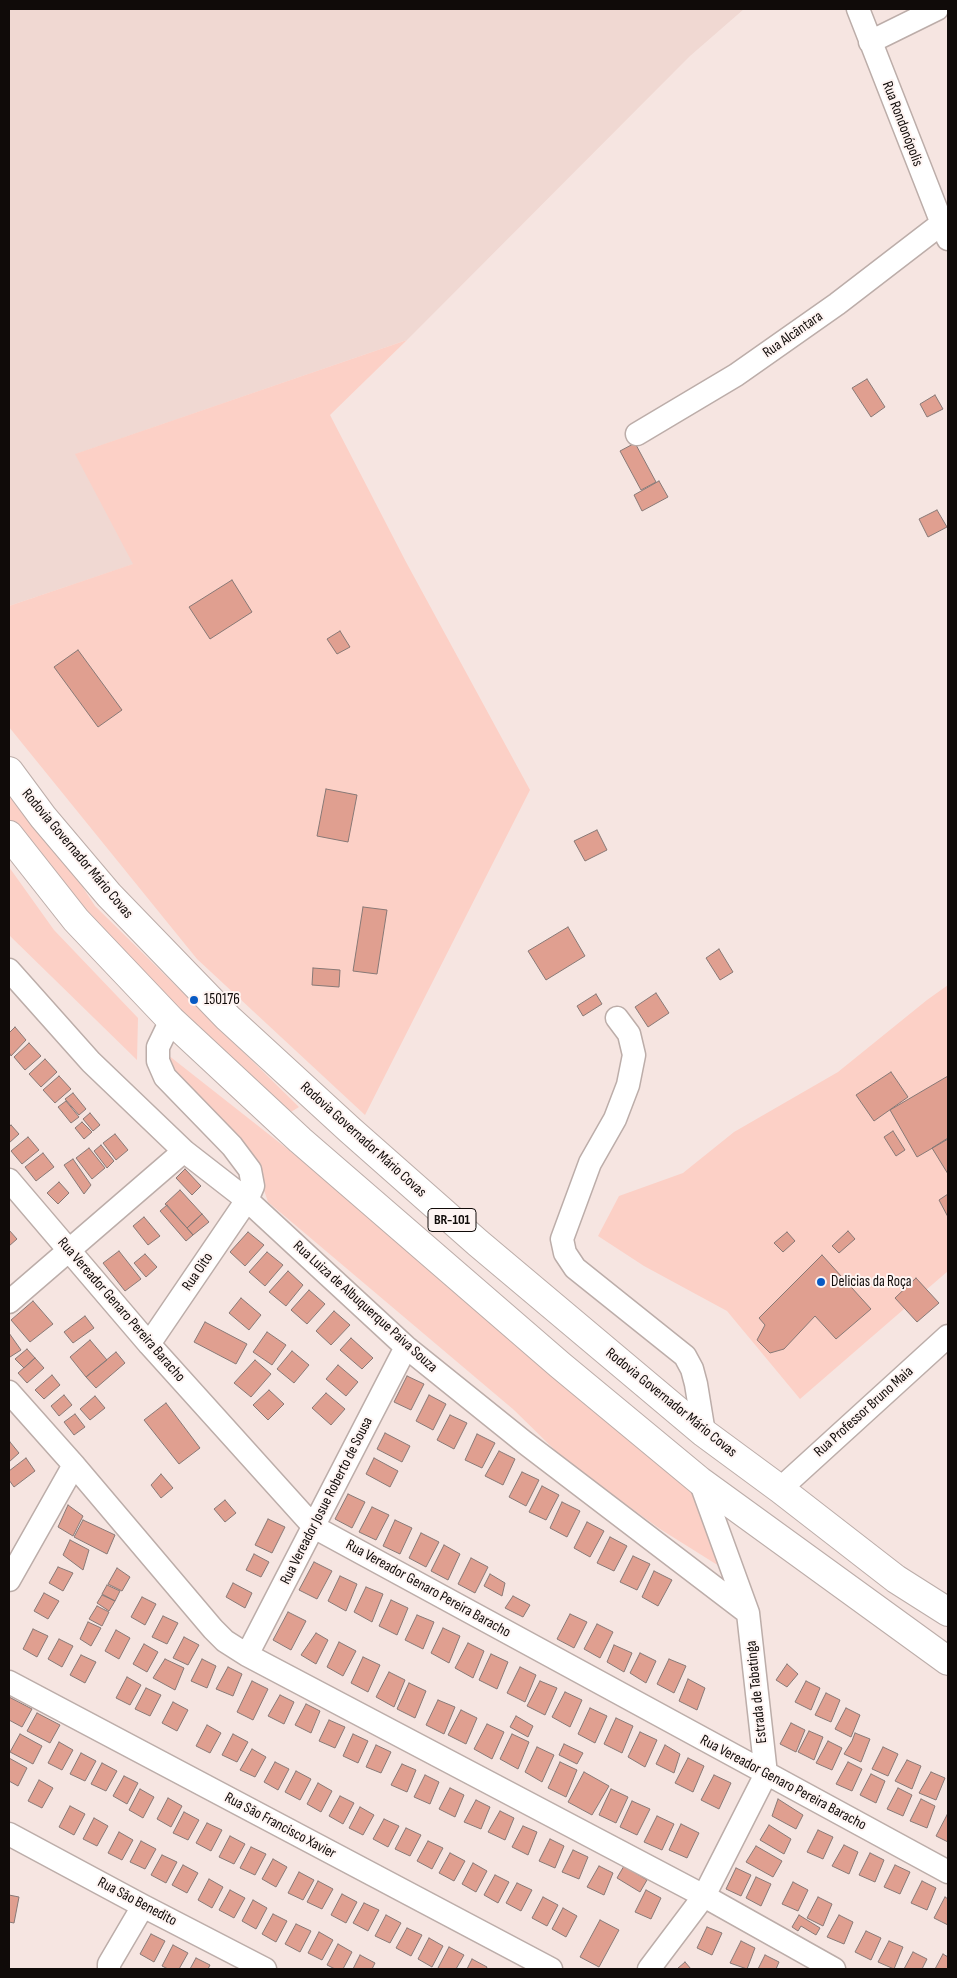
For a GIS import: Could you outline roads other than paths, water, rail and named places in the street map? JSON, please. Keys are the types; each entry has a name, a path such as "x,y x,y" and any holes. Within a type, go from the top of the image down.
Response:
{"highway":[{"name":"Rodovia Governador Mário Covas","path":"9,771 43,817 109,895 228,1018 478,1243 704,1432 896,1579 948,1612"},
{"name":"BR-101","path":"9,835 65,908 171,1020 300,1140 560,1365 700,1481 948,1661"}],"street":[{"name":"Rua Rondonópolis","path":"858,9 945,232"},
{"path":"870,42 937,9"},
{"name":"Rua Alcântara","path":"637,434 736,375 837,304 945,232"},
{"name":"Rua Luiza de Albuquerque Paiva Souza","path":"9,970 91,1062 184,1151 247,1200 406,1346 524,1442 748,1613"},
{"path":"617,1018 629,1034 634,1055 628,1085 615,1119 590,1163 562,1239 565,1253 574,1268 686,1356 696,1384 704,1432"},
{"path":"171,1020 158,1047 158,1060 165,1077 232,1146 250,1170 253,1186 247,1200"},
{"path":"9,1302 184,1151"},
{"name":"Rua Vereador Genaro Pereira Baracho","path":"9,1180 149,1344 314,1527 948,1872"},
{"name":"Rua Oito","path":"149,1344 247,1200"},
{"name":"Rua Professor Bruno Maia","path":"780,1489 948,1336"},
{"name":"Rua Vereador Josue Roberto de Sousa","path":"247,1655 406,1346"},
{"path":"9,1392 74,1465 213,1630 225,1641 247,1655 704,1896 834,1969"},
{"path":"9,1580 74,1465"},
{"name":"Estrada de Tabatinga","path":"700,1481 748,1613 766,1774"},
{"name":"Rua São Francisco Xavier","path":"9,1682 551,1969"},
{"path":"649,1969 704,1896 766,1774"},
{"name":"Rua São Benedito","path":"9,1834 265,1969"},
{"path":"109,1969 109,1964 143,1906"}],"place":[{"name":"150176","path":"194,1000"},
{"name":"Delicias da Roça","path":"821,1282"}]}
